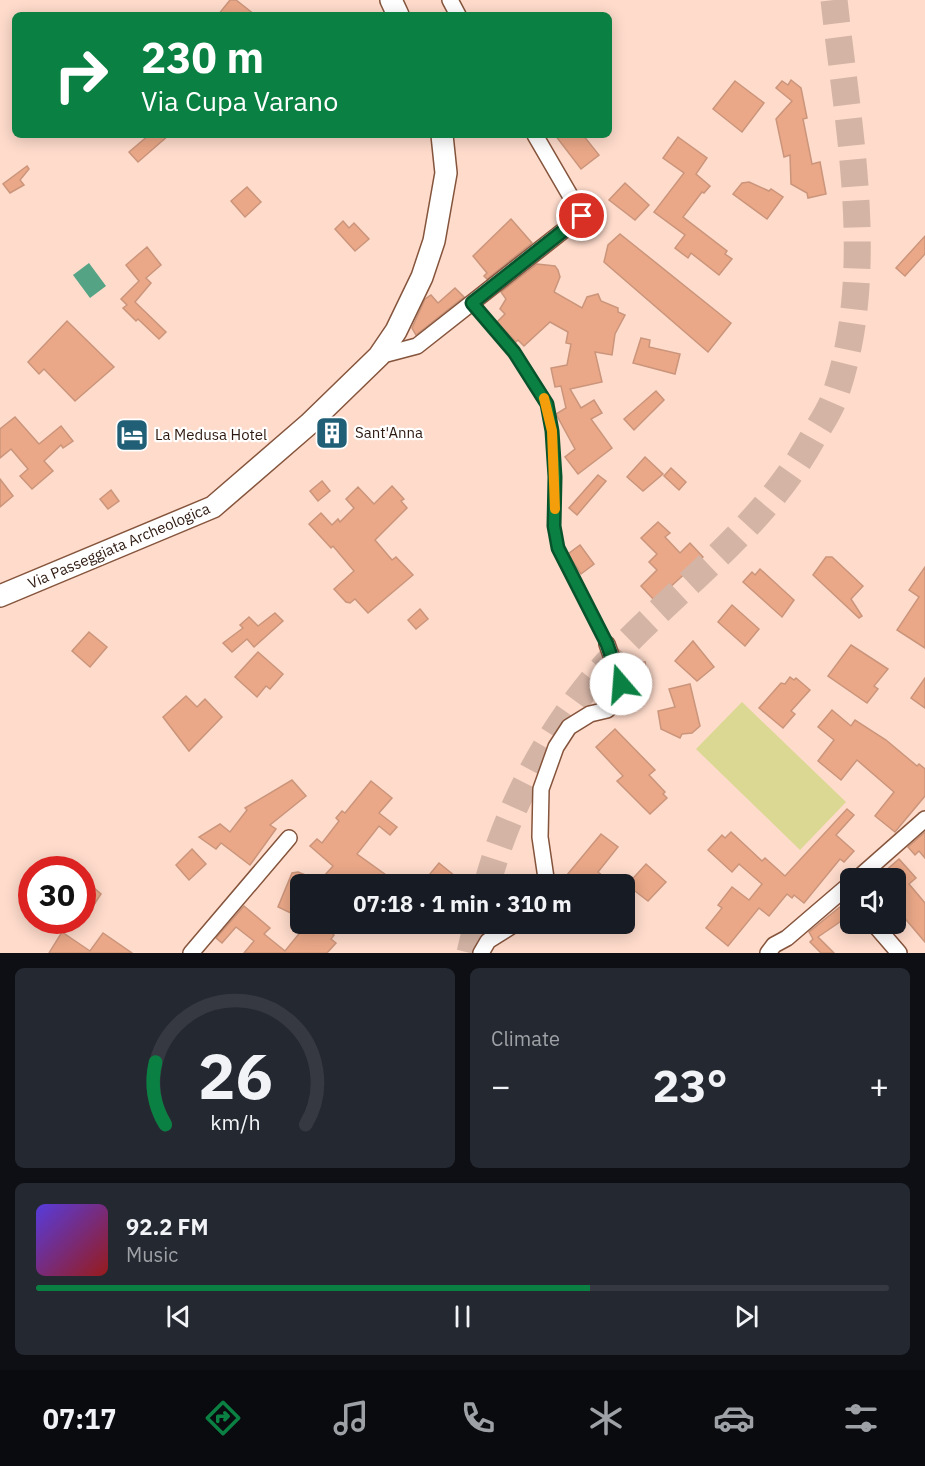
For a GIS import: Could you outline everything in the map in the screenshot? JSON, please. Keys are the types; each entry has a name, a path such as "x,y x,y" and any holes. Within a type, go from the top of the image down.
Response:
{"street":[{"name":"Via Passeggiata Archeologica","path":"0,596 213,507 302,431 379,356 396,332 422,277 434,241 446,173 442,138"},
{"path":"379,356 417,346 582,216 537,138"},
{"path":"545,874 540,837 542,789 556,747 569,727 590,714 607,710 619,699 621,684 607,644"},
{"path":"869,868 925,819"},
{"path":"191,953 290,838"},
{"path":"768,953 774,945 787,938 840,897"},
{"path":"482,953 488,941 499,934"},
{"path":"883,934 899,953"}],"lane":[{"path":"472,303 514,352 547,404 552,431 555,477 554,526 558,548 607,644"}],"shaded area":[{"path":"89,263 106,286 90,298 73,275"},
{"path":"742,702 846,802 800,850 696,749"}],"building":[{"path":"230,0 236,0 251,12 220,12"},
{"path":"791,80 801,88 807,118 803,119 812,164 820,162 826,194 808,198 807,193 791,184 790,155 784,157 776,119 792,101 776,88 782,81 788,85"},
{"path":"735,81 764,103 742,132 713,109"},
{"path":"678,137 707,158 696,174 710,186 704,193 702,192 683,217 727,251 725,254 732,259 719,275 691,253 688,258 675,248 685,235 654,212 684,173 663,158"},
{"path":"145,138 166,138 138,162 129,152"},
{"path":"557,138 585,138 599,155 581,169"},
{"path":"27,166 29,169 20,180 24,185 10,193 3,184"},
{"path":"749,182 769,191 771,189 783,197 767,219 733,194 742,183"},
{"path":"625,183 649,205 635,220 609,200"},
{"path":"247,187 261,202 245,217 231,201"},
{"path":"511,219 532,243 487,279 484,276 487,273 473,256"},
{"path":"343,221 349,228 354,223 369,239 355,251 335,229"},
{"path":"620,234 731,323 708,352 604,262 608,245"},
{"path":"925,236 925,254 905,276 896,268"},
{"path":"147,247 161,265 146,278 151,283 135,302 166,332 159,339 123,308 127,305 121,299 139,281 126,265"},
{"path":"537,264 555,266 558,270 560,277 554,292 582,308 587,297 598,294 601,301 618,308 618,312 625,315 615,334 612,355 595,352 602,382 570,389 581,408 594,400 602,413 591,419 612,448 578,474 565,457 575,449 556,414 566,408 561,386 555,387 551,368 567,365 571,344 566,343 568,332 550,322 524,346 518,340 516,342 497,322 505,314 500,309 506,299 501,292"},
{"path":"455,288 464,297 416,335 412,328 425,299 431,295 438,303"},
{"path":"67,321 114,367 75,401 44,369 39,374 28,362"},
{"path":"641,338 650,340 649,347 680,354 675,374 633,363"},
{"path":"656,391 664,400 634,430 624,419"},
{"path":"15,417 39,444 61,426 73,441 63,448 61,445 44,461 53,471 32,489 20,476 28,469 11,449 0,458 0,429"},
{"name":"Sant'Anna","path":"345,422 338,440 331,444 320,432 328,424 334,430"},
{"path":"645,457 663,474 643,491 627,477"},
{"path":"671,468 686,482 679,490 664,476"},
{"path":"598,475 606,481 577,515 569,508"},
{"path":"0,479 13,496 0,507"},
{"path":"322,481 330,491 318,501 310,491"},
{"path":"392,486 404,499 401,501 407,508 375,540 392,560 396,557 413,575 368,613 355,599 350,603 346,602 334,589 354,571 333,546 331,548 309,524 321,513 332,525 338,519 340,522 354,508 346,499 358,487 374,504"},
{"path":"111,490 119,501 108,509 100,499"},
{"path":"658,522 670,533 665,537 680,553 690,543 703,557 655,601 641,586 657,570 649,562 657,554 641,538"},
{"path":"580,545 594,564 581,574 568,554"},
{"path":"826,557 832,557 863,586 851,599 862,616 859,618 813,575"},
{"path":"925,567 925,648 897,630 919,597 909,590"},
{"path":"760,569 794,600 782,617 743,582 752,572 755,575"},
{"path":"732,605 759,629 745,646 718,622"},
{"path":"420,609 428,619 416,629 408,620"},
{"path":"275,613 283,621 254,647 247,639 232,652 223,643 243,628 240,625 249,617 258,626"},
{"path":"89,632 107,647 90,667 72,651"},
{"path":"693,641 714,667 697,681 675,661"},
{"path":"851,645 888,669 874,686 878,689 867,703 828,676"},
{"path":"258,652 283,674 270,689 266,686 257,697 235,677"},
{"path":"645,662 650,689 632,695 626,666"},
{"path":"790,677 794,680 796,678 810,690 791,711 795,714 783,728 759,708 781,683 785,684"},
{"path":"925,678 925,708 911,698"},
{"path":"690,684 700,726 692,733 682,734 680,738 661,729 658,711 675,707 669,689"},
{"path":"186,696 197,707 205,699 222,717 189,751 163,717"},
{"path":"832,710 851,726 855,720 886,740 917,766 919,764 925,769 925,796 895,832 875,816 894,792 857,760 841,780 818,761 834,740 818,727"},
{"path":"615,729 655,770 649,775 665,792 663,794 667,798 650,814 617,781 623,776 596,747"},
{"path":"292,780 306,796 270,825 276,829 250,865 221,843 216,849 199,837 220,824 230,832 247,810 245,808"},
{"path":"371,781 392,798 379,813 397,827 390,835 379,826 357,854 385,874 326,874 333,866 310,846 317,839 322,843 339,821 336,818 342,811 345,813"},
{"path":"847,809 854,815 836,835 854,851 844,862 840,859 804,903 794,895 792,898 787,894 769,916 759,908 728,946 706,928 722,908 718,905 732,887 749,900 762,884 739,864 732,872 708,850 722,835 725,838 731,832 762,861 765,858 785,876"},
{"path":"925,832 925,858 919,851 915,855 908,847"},
{"path":"601,834 618,847 598,872 600,874 568,874"},
{"path":"192,849 206,864 189,880 176,865"},
{"path":"899,859 916,878 909,884 925,903 925,942 906,920 906,868 889,868"},
{"path":"439,863 452,874 430,874"},
{"path":"646,864 666,882 648,901 635,891 635,876"},
{"path":"290,878 290,913 278,907"},
{"path":"96,890 101,894 96,902"},
{"path":"244,906 270,928 264,934 285,951 299,934 333,934 331,939 336,943 327,953 244,953 254,941 236,927 222,943 216,938"},
{"path":"840,907 840,922 818,937 834,953 821,953 810,942 813,939 809,932"},
{"path":"103,933 132,953 49,953 61,934 65,934 90,951"}],"tunnel":[{"path":"490,874 523,789 557,729 576,701 620,649 724,549 773,497 794,468 833,401 847,353 855,304 857,254 852,151 834,0"},
{"path":"470,953 475,934"}],"slow traffic":[{"path":"544,398 552,431 555,509"}],"place":[{"name":"Sant'Anna","path":"332,433"},
{"name":"La Medusa Hotel","path":"132,435"}],"route":[{"path":"582,216 472,303 486,316 514,352 536,383 547,404 552,431 556,502 554,526 558,548 607,644 621,684"}]}
